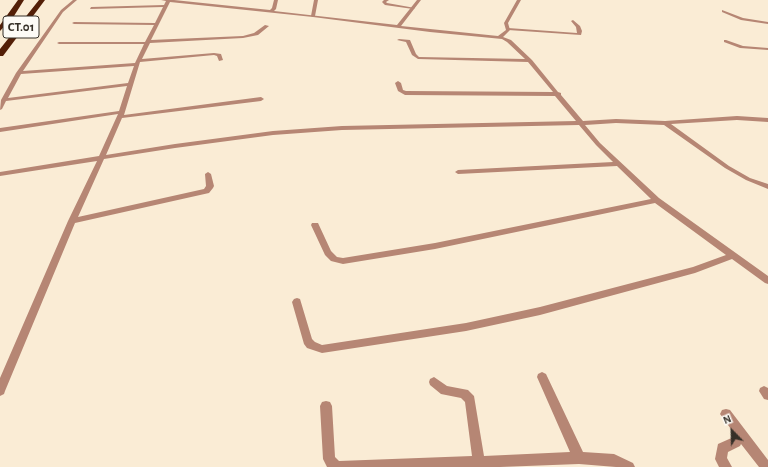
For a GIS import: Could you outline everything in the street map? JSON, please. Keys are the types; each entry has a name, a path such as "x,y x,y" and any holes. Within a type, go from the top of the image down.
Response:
{"highway":[{"name":"CT.01","path":"0,29 12,15 21,0"},
{"name":"CT.01","path":"0,54 42,0"}],"street":[{"path":"0,108 19,73 62,11 75,0"},
{"path":"271,11 274,8 276,0"},
{"path":"313,16 316,0"},
{"path":"387,0 384,2 386,4 413,8"},
{"path":"398,27 419,0"},
{"path":"508,29 506,22 519,0"},
{"path":"0,391 72,221 121,114 138,62 165,2"},
{"path":"91,8 165,2 271,11 500,38 510,41 559,94 581,123 617,164 656,200 731,256 768,281"},
{"path":"723,11 742,19 768,23"},
{"path":"508,29 579,34 580,31 573,21"},
{"path":"74,23 156,24"},
{"path":"59,43 146,42 243,37 256,34 267,26"},
{"path":"500,38 508,29"},
{"path":"400,40 408,41 414,55 418,58 530,61"},
{"path":"726,41 742,47 768,49"},
{"path":"19,73 214,54 219,55 221,60"},
{"path":"398,83 400,91 405,93 559,94"},
{"path":"4,100 130,84"},
{"path":"0,130 121,114 261,99"},
{"path":"0,174 208,141 319,130 616,121 665,123 737,118 768,120"},
{"path":"665,123 727,167 748,179 768,187"},
{"path":"458,172 617,164"},
{"path":"72,221 206,191 210,186 208,174"},
{"path":"315,224 328,253 334,259 343,261 435,246 656,200"},
{"path":"297,302 308,341 311,345 322,349 466,327 540,311 695,270 731,256"},
{"path":"0,368 11,365"},
{"path":"542,377 579,458"},
{"path":"434,382 445,391 464,393 470,400 479,461"},
{"path":"326,406 329,458 334,465 339,467 579,458 614,460 629,467"},
{"path":"726,414 766,467"},
{"path":"726,467 721,459 722,448 736,442"}]}
